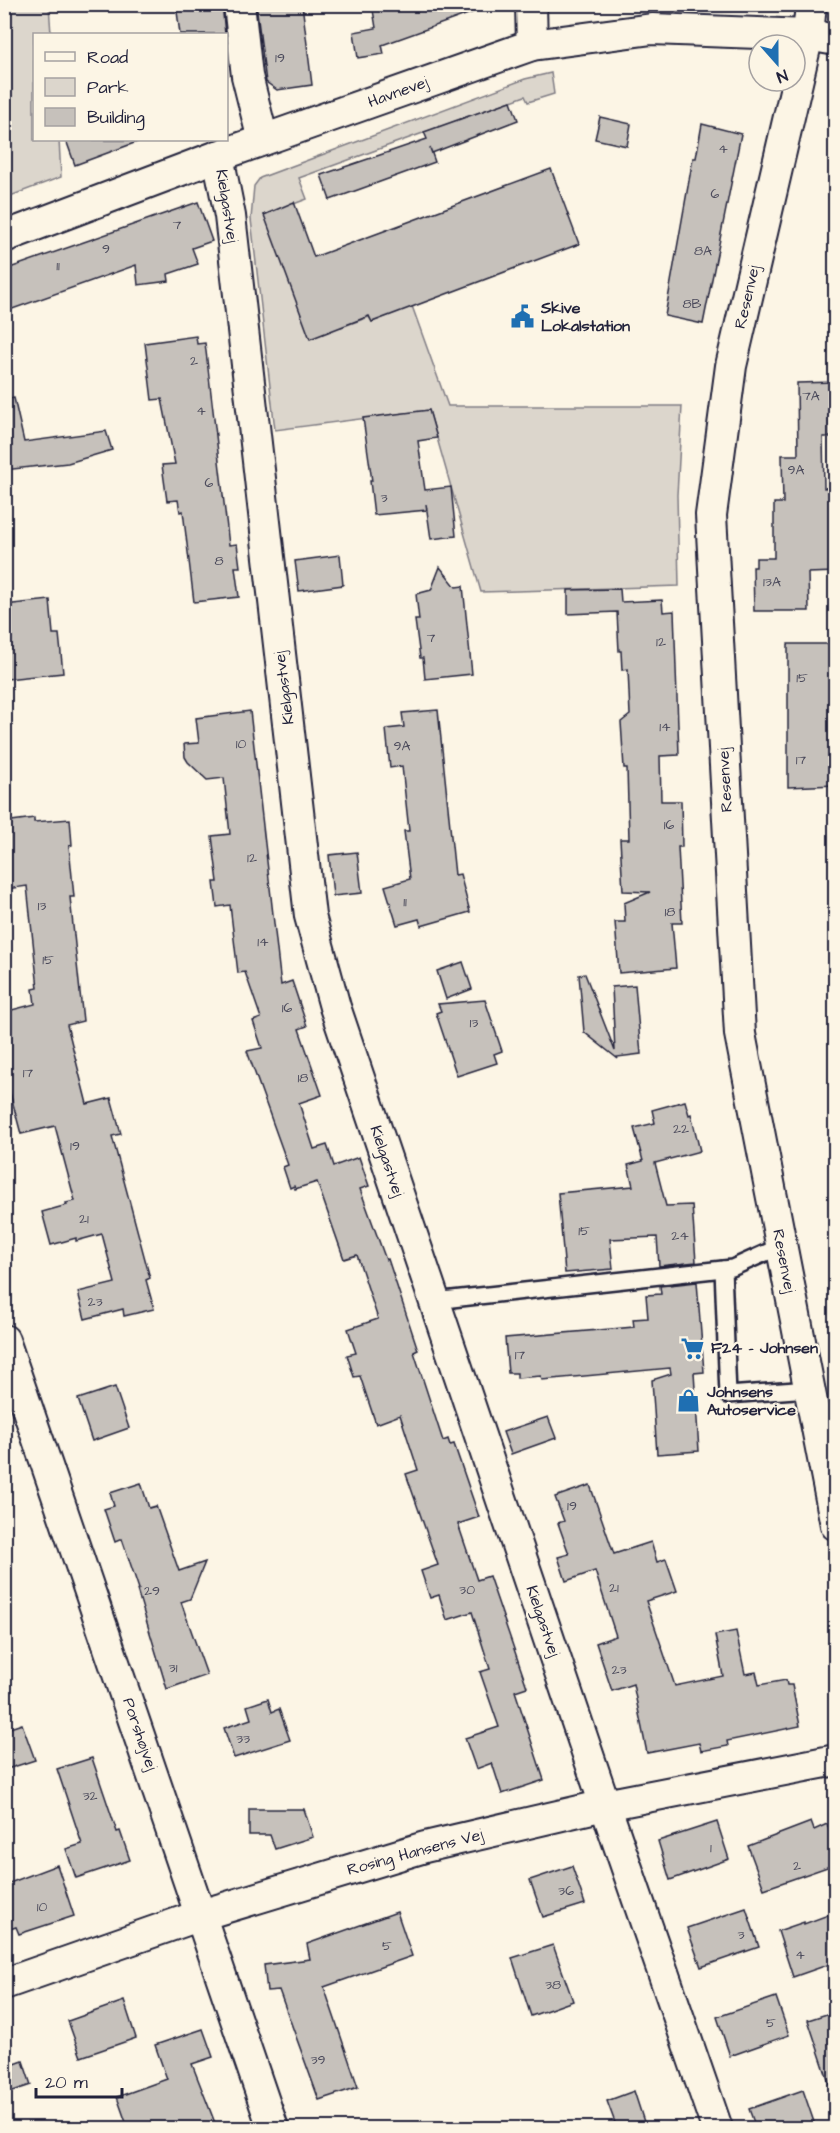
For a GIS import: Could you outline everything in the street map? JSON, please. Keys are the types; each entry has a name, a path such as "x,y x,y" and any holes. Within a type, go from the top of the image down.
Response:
{"street":[{"path":"239,4 247,76 263,140"},
{"path":"531,4 532,45"},
{"name":"Resenvej","path":"811,4 822,38 730,366 711,515 740,1034 836,1525"},
{"name":"Havnevej","path":"4,237 218,156 532,45 652,29 822,38"},
{"name":"Kielgastvej","path":"218,156 230,216 310,916 335,1007 604,1805 717,2128"},
{"name":"Porshøjvej","path":"4,1340 273,2128"},
{"name":"Rosing Hansens Vej","path":"4,1984 201,1915 425,1847 604,1805 836,1760"}],"lane":[{"path":"434,1301 732,1268 781,1246"},
{"path":"723,1269 728,1395 809,1389"}],"green space":[{"path":"5,4 49,5 51,33 33,33 33,141 59,141 61,177 5,198"},
{"path":"551,73 554,94 528,102 525,96 299,178 307,199 264,215 341,327 369,317 372,322 412,306 448,406 682,406 677,495 679,586 481,592 429,410 275,430 251,219 254,186 260,178 525,79"}],"building":[{"path":"176,4 222,4 225,33 180,33"},
{"path":"256,4 302,4 312,85 277,90 266,82"},
{"path":"372,4 485,4 485,8 382,45 384,54 358,58 354,32 376,28"},
{"path":"511,101 518,120 432,153 430,148 435,162 330,200 321,175 427,139 424,132"},
{"path":"600,117 631,124 627,146 595,139"},
{"path":"702,124 741,134 703,324 665,316 693,158 696,158"},
{"path":"66,141 137,142 75,165"},
{"path":"551,169 579,244 372,322 369,316 310,339 264,215 294,202 314,257"},
{"path":"198,202 212,241 192,248 198,264 168,274 169,281 138,285 136,265 4,312 4,270"},
{"path":"196,336 197,344 205,343 229,545 237,544 240,567 235,567 239,597 194,602 183,511 180,512 178,500 167,501 162,465 175,464 162,399 152,400 145,343"},
{"path":"836,382 836,437 823,437 824,488 836,487 836,572 808,573 809,611 754,611 753,567 756,567 756,558 774,558 774,503 783,503 782,455 798,455 797,383"},
{"path":"14,398 24,442 106,431 112,450 68,463 4,470 4,399"},
{"path":"429,410 437,438 418,441 425,490 451,487 456,536 431,539 427,510 374,515 370,481 372,481 363,418"},
{"path":"340,555 343,585 299,591 295,561"},
{"path":"440,567 456,587 463,586 472,674 425,679 415,620 419,620 416,594 431,590"},
{"path":"620,589 621,602 662,600 663,612 674,611 679,755 660,756 661,801 681,801 682,847 678,847 682,923 672,923 676,968 619,973 615,922 625,922 624,903 650,892 623,891 620,839 629,839 627,768 624,768 621,722 630,715 628,669 622,670 617,612 568,614 568,590"},
{"path":"50,600 53,634 59,634 63,673 7,679 4,605"},
{"path":"788,644 830,644 830,690 836,690 836,785 788,787"},
{"path":"438,710 455,875 460,874 470,912 421,926 419,919 397,925 385,886 410,879 404,831 409,831 402,766 390,768 386,729 404,727 402,713"},
{"path":"250,711 281,985 292,981 307,1026 299,1029 322,1095 299,1103 314,1149 327,1145 334,1166 359,1157 369,1186 360,1189 386,1260 388,1259 418,1350 414,1352 443,1441 448,1439 450,1445 454,1444 479,1517 458,1524 477,1580 489,1576 527,1687 515,1691 544,1780 502,1794 492,1763 476,1769 465,1738 499,1727 480,1672 490,1669 472,1612 447,1620 439,1595 430,1598 421,1571 438,1565 406,1474 418,1470 400,1415 376,1424 360,1376 354,1377 347,1355 356,1353 348,1329 378,1319 357,1255 344,1259 317,1182 295,1189 294,1186 290,1188 283,1167 288,1165 247,1051 262,1048 253,1021 261,1018 245,972 238,973 230,905 217,907 214,882 218,882 212,836 230,834 224,778 207,780 188,762 185,757 184,744 199,743 196,718"},
{"path":"34,818 34,822 70,819 72,845 69,846 74,897 70,897 83,1021 67,1025 87,1104 111,1098 121,1134 112,1136 150,1278 146,1280 154,1309 124,1316 123,1309 85,1319 78,1292 115,1283 102,1234 51,1245 42,1212 75,1201 55,1126 21,1134 4,1070 4,1012 35,1004 33,989 38,988 27,886 7,889 4,863 4,822"},
{"path":"357,852 362,893 333,896 329,855"},
{"path":"463,962 472,989 446,999 437,971"},
{"path":"585,974 615,1051 612,987 635,985 641,1054 617,1057 618,1059 584,1032 579,975"},
{"path":"485,1000 502,1051 494,1054 497,1063 457,1076 436,1013 441,1011 438,1004"},
{"path":"685,1101 689,1115 691,1114 700,1151 655,1163 666,1206 692,1205 696,1262 659,1266 657,1237 610,1239 613,1269 565,1273 558,1193 633,1186 628,1165 643,1161 634,1128 655,1123 652,1110"},
{"path":"697,1282 704,1372 694,1373 699,1451 657,1454 652,1380 671,1374 670,1368 542,1380 541,1376 517,1378 517,1373 508,1373 505,1338 634,1327 633,1319 648,1318 646,1295 661,1294 660,1286"},
{"path":"115,1387 129,1428 92,1441 78,1399"},
{"path":"548,1417 556,1438 511,1454 503,1432"},
{"path":"141,1483 149,1508 156,1506 179,1571 205,1562 190,1599 181,1602 207,1675 167,1689 137,1590 139,1589 122,1539 115,1542 104,1509 114,1506 110,1493"},
{"path":"590,1485 614,1554 651,1542 657,1562 666,1559 677,1591 646,1601 675,1686 723,1676 715,1635 736,1631 745,1674 756,1672 759,1685 786,1680 787,1685 792,1685 800,1726 727,1741 728,1746 701,1751 699,1743 647,1753 633,1684 612,1691 596,1643 616,1636 595,1571 566,1581 558,1557 569,1554 558,1523 564,1521 555,1497"},
{"path":"268,1699 272,1712 279,1709 290,1740 234,1758 224,1728 251,1719 247,1706"},
{"path":"22,1724 35,1760 4,1770 4,1730"},
{"path":"92,1758 117,1832 120,1831 130,1860 76,1878 66,1849 82,1844 57,1769"},
{"path":"249,1809 304,1809 313,1837 275,1849 270,1835 249,1835"},
{"path":"717,1822 729,1859 670,1880 658,1841"},
{"path":"811,1822 814,1830 827,1824 836,1848 836,1864 764,1889 748,1846"},
{"path":"57,1865 74,1916 19,1934 16,1927 4,1931 4,1885"},
{"path":"572,1866 585,1904 543,1917 530,1880"},
{"path":"746,1908 759,1947 701,1967 687,1928"},
{"path":"397,1912 412,1956 324,1987 358,2087 319,2100 279,1990 267,1991 264,1965 310,1959 307,1944"},
{"path":"836,1912 836,1962 793,1977 778,1931"},
{"path":"553,1945 573,2001 531,2016 512,1958"},
{"path":"776,1997 789,2035 730,2056 717,2017"},
{"path":"124,2001 136,2038 81,2057 68,2021"},
{"path":"836,2011 836,2088 831,2089 808,2020"},
{"path":"203,2029 213,2057 192,2064 217,2128 128,2128 117,2097 167,2079 155,2045"},
{"path":"23,2061 31,2085 4,2094 4,2068"},
{"path":"803,2090 816,2128 756,2128 749,2109"},
{"path":"634,2091 646,2128 617,2128 607,2101"}],"place":[{"name":"Skive Lokalstation","path":"523,317"},
{"name":"F24 - Johnsen","path":"693,1348"},
{"name":"Johnsens Autoservice","path":"689,1401"}]}
